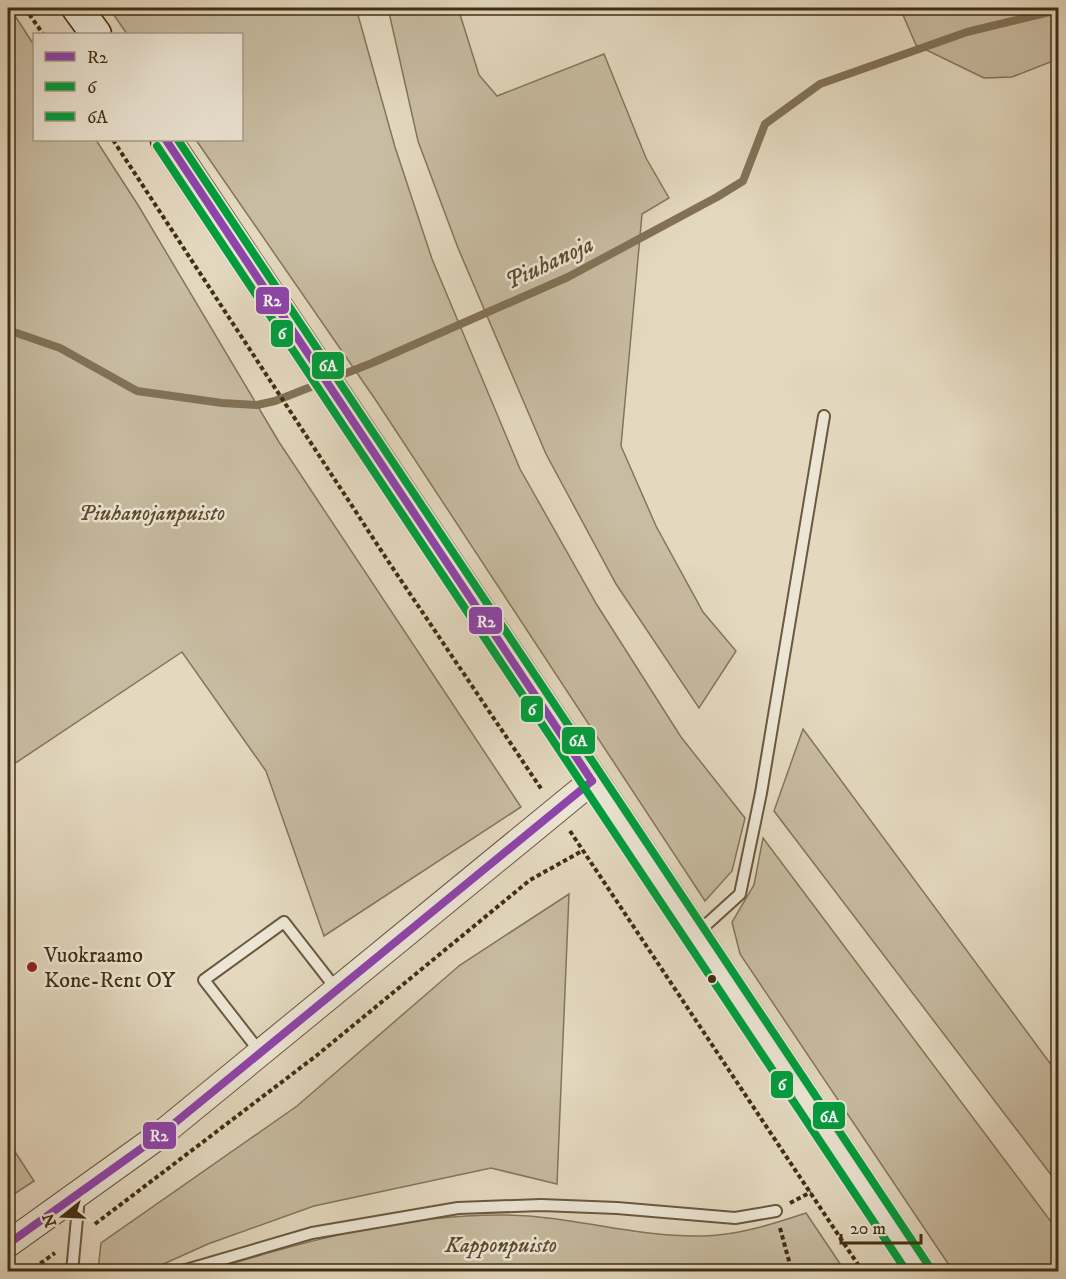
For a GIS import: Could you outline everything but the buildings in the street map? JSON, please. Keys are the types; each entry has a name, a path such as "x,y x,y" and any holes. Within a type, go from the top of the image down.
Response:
{"main road":[{"path":"77,8 95,33"},
{"path":"167,141 920,1272"}],"street":[{"path":"8,1245 160,1135 555,808 592,781"}],"lane":[{"path":"695,935 740,894 761,794 824,416"},
{"path":"260,1053 204,980 284,922 337,990"},
{"path":"72,1272 80,1192"},
{"path":"179,1272 312,1233 459,1208 541,1205 617,1208 735,1218 776,1211"}],"path":[{"path":"25,8 42,33"},
{"path":"114,141 388,561 863,1272"},
{"path":"28,1272 74,1240 316,1056 530,880 582,851"}],"green space":[{"name":"Piuhanojanpuisto","path":"8,8 10,8 33,43 33,141 97,141 138,205 279,442 521,807 324,936 266,771 182,652 8,768"},
{"path":"109,8 356,8 395,147 432,259 520,469 597,605 681,737 745,818 732,871 705,901 375,399 197,141 243,141 243,33 126,33"},
{"path":"388,8 458,8 479,75 497,96 604,54 646,158 669,198 642,214 621,446 656,526 703,612 736,651 699,708 616,584 546,454 458,248 418,141"},
{"path":"900,8 1058,8 1058,59 1012,77 984,78 916,45"},
{"path":"803,729 1058,1074 1058,1184 774,811"},
{"path":"763,838 1058,1231 1058,1271 953,1271 740,954 732,922 754,885"},
{"path":"569,894 557,1184 491,1168 314,1206 208,1244 148,1271 98,1271 101,1243 297,1106 460,965"},
{"path":"8,1141 34,1181 8,1198"},
{"name":"Kapponpuisto","path":"806,1213 845,1271 208,1271 281,1249 355,1231 430,1219 468,1216 531,1216 654,1234 704,1236 743,1231"}],"waterway":[{"name":"Piuhanoja","path":"8,330 60,348 137,391 222,403 257,405 275,401 372,363 568,277 717,197 743,181 765,124 820,84 967,32 1058,10"}],"transit line":[{"name":"R2","path":"167,141 592,781"},
{"name":"6A","path":"179,141 929,1266"},
{"name":"6","path":"157,146 907,1272"},
{"name":"R2","path":"8,1244 160,1135 592,781"}],"place":[{"name":"Vuokraamo Kone-Rent OY","path":"32,967"}]}
